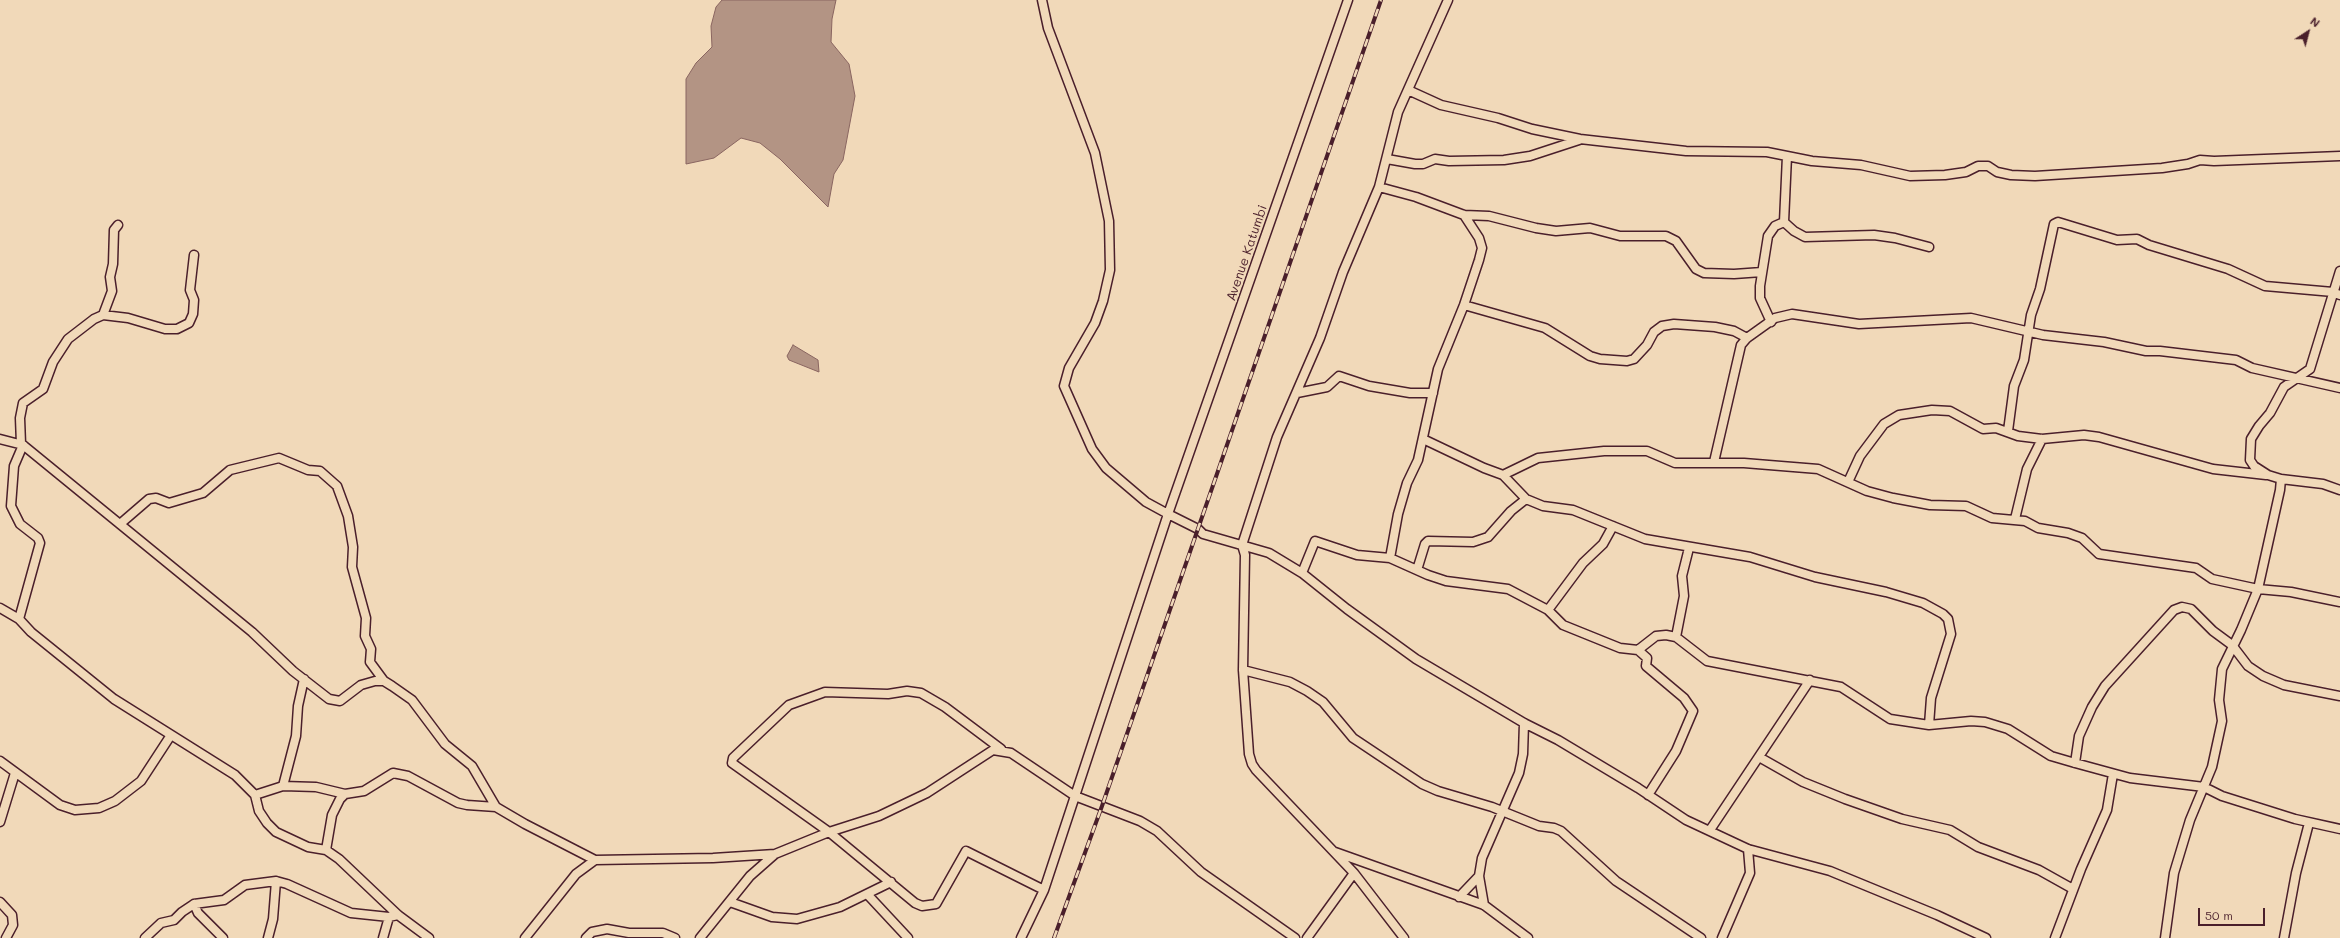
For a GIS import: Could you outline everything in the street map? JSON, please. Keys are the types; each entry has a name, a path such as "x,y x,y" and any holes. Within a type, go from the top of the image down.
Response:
{"street":[{"path":"1042,0 1048,28 1095,153 1109,221 1110,270 1103,301 1095,323 1069,368 1064,386 1092,449 1106,468 1146,502 1198,529 1203,534 1269,553 1302,573 1347,609 1416,659 1524,724 1558,740 1686,820 1748,849 1830,871 1937,915 1986,938"},
{"name":"Avenue Katumbi","path":"1021,938 1044,890 1168,514 1348,0"},
{"path":"1404,938 1354,873 1256,770 1249,754 1243,670 1245,555 1242,545 1277,437 1297,393 1330,312 1343,272 1379,187 1398,112 1448,0"},
{"path":"1408,90 1441,105 1498,118 1532,129 1580,139 1686,151 1767,152 1812,162 1861,165 1910,176 1945,175 1966,172 1978,166 1988,166 1997,172 2011,175 2035,176 2162,168 2200,160 2340,156"},
{"path":"1386,159 1415,164 1424,164 1434,159 1449,161 1504,160 1530,156 1580,139"},
{"path":"1787,156 1784,222 1794,232 1805,237 1874,236 1895,238 1929,246"},
{"path":"1379,187 1416,197 1464,214 1489,216 1536,228 1556,231 1590,228 1620,236 1666,236 1676,241 1693,265 1704,273 1734,274 1762,272"},
{"path":"1390,558 1407,483 1418,460 1438,369 1464,305 1482,248 1479,238 1464,214"},
{"path":"1771,322 1760,298 1762,272 1768,236 1776,226 1784,222"},
{"path":"2008,431 2014,386 2024,360 2054,224 2058,222 2117,240 2137,239 2149,245 2228,269 2265,286 2336,294"},
{"path":"103,315 112,291 110,277 113,264 114,230 118,225"},
{"path":"19,619 40,543 38,538 20,524 11,506 14,466 22,445 20,418 23,403 43,388 53,362 68,339 94,319 103,315 128,318 165,329 177,329 189,322 193,314 194,300 190,290 194,255"},
{"path":"2268,475 2254,466 2250,460 2251,439 2259,426 2270,414 2284,387 2310,369 2336,294 2340,271"},
{"path":"1464,305 1544,328 1590,356 1600,359 1626,361 1634,358 1647,345 1654,332 1662,326 1674,324 1715,327 1734,331 1747,338"},
{"path":"1714,462 1741,345 1747,338 1775,318 1792,314 1859,324 1971,318 2029,332 2104,342 2146,351 2160,351 2236,360 2252,368 2298,377 2340,388"},
{"path":"1297,393 1327,387 1340,376 1369,386 1410,393 1433,393"},
{"path":"1848,482 1853,467 1875,434 1884,424 1899,415 1932,410 1950,410 1983,429 2008,431 2018,436 2042,439 2084,435 2100,437 2213,469 2268,475 2323,484 2340,490"},
{"path":"0,439 22,445 252,632 304,679 329,699 336,702 346,697 361,685 375,681 384,681"},
{"path":"1423,439 1484,468 1503,475 1526,499 1543,506 1573,510 1657,543 1750,557 1815,577 1886,592 1923,603 1944,614 1948,619 1951,634 1931,698 1929,725"},
{"path":"2015,519 2027,469 2042,439"},
{"path":"1503,475 1538,458 1604,451 1647,451 1675,463 1714,462 1818,469 1867,491 1893,498 1941,506 1966,506 1992,518 2015,519 2025,521 2038,528 2068,533 2082,538 2099,554 2196,568 2212,579 2258,589 2291,592 2340,602"},
{"path":"120,524 149,499 156,498 169,503 203,493 230,470 280,458 308,470 320,471 337,486 348,516 353,547 354,578 360,590 366,618 366,636 371,650 370,662 384,681 412,700 445,744 472,766 496,806 525,824 595,860 713,858 775,854 829,832 886,813 927,793 993,750 1002,750 1011,753 1075,796 1134,819 1157,831 1201,872 1295,938"},
{"path":"2165,938 2174,873 2190,820 2212,767 2222,721 2219,700 2222,669 2232,645 2242,630 2258,589 2281,478"},
{"path":"1417,570 1425,544 1428,541 1473,542 1488,537 1510,511 1526,499"},
{"path":"1548,610 1583,563 1603,544 1613,526"},
{"path":"1302,573 1316,541 1357,555 1390,558 1446,581 1469,582 1508,589 1548,610 1563,625 1587,636 1620,648 1638,650 1647,658 1646,666 1684,698 1693,711 1691,720 1676,750 1648,795"},
{"path":"1676,637 1684,596 1682,576 1689,548"},
{"path":"2074,763 2079,736 2092,707 2105,686 2174,610 2182,607 2191,609 2213,631 2232,645 2248,666 2263,676 2284,685 2340,696"},
{"path":"0,608 19,619 31,632 114,699 235,775 255,795 259,811 267,823 276,832 308,847 326,850 352,869 398,914 429,938"},
{"path":"1638,650 1656,636 1666,635 1676,637 1707,661 1841,687 1890,719 1929,725 1971,721 1984,722 2008,729 2051,756 2074,763 2113,774 2204,787 2222,796 2309,822 2340,829"},
{"path":"1243,670 1290,682 1307,691 1323,702 1353,738 1422,784 1438,791 1501,811 1539,826 1554,828 1561,831 1616,881 1701,938"},
{"path":"283,786 296,736 298,706 304,679"},
{"path":"1710,830 1810,680"},
{"path":"1002,750 945,707 921,693 907,691 888,694 826,692 789,705 733,758 732,763 829,832 915,903 928,906 936,904 966,851 1044,890"},
{"path":"1484,905 1479,876 1482,858 1501,811 1519,773 1523,754 1524,724"},
{"path":"0,761 60,805 75,810 99,808 115,801 141,781 171,735"},
{"path":"1759,758 1803,782 1845,799 1902,819 1950,830 1978,847 2039,870 2073,889"},
{"path":"0,822 15,773"},
{"path":"255,795 283,786 316,787 345,794 364,791 393,773 398,773 408,776 458,802 467,805 496,806"},
{"path":"2055,938 2073,889 2107,810 2113,774"},
{"path":"326,850 332,815 345,794"},
{"path":"2284,938 2296,873 2309,822"},
{"path":"1722,938 1750,873 1748,849"},
{"path":"1333,851 1428,883 1459,897 1484,905 1528,938"},
{"path":"700,938 750,876 775,854"},
{"path":"525,938 573,878 595,860"},
{"path":"1307,938 1354,873"},
{"path":"1459,897 1479,876"},
{"path":"145,938 161,923 174,920 182,912 194,904 224,900 245,885 276,881 351,914 389,917 398,914"},
{"path":"268,938 272,919 276,881"},
{"path":"730,902 772,917 784,920 797,919 824,913 891,882"},
{"path":"867,894 908,938"},
{"path":"0,902 12,916 13,924 5,935"},
{"path":"194,904 198,913 223,938"},
{"path":"383,938 389,917"},
{"path":"586,938 592,932 607,929 629,933 662,933 675,938"}],"shaded area":[{"path":"722,0 836,0 832,19 831,42 849,64 855,96 843,160 834,174 828,207 780,159 760,143 741,138 714,158 686,164 686,79 696,63 712,47 711,26 716,7"},
{"path":"793,345 818,360 819,372 789,360 787,356"}],"railway":[{"path":"1054,938 1102,806 1381,0"}]}
